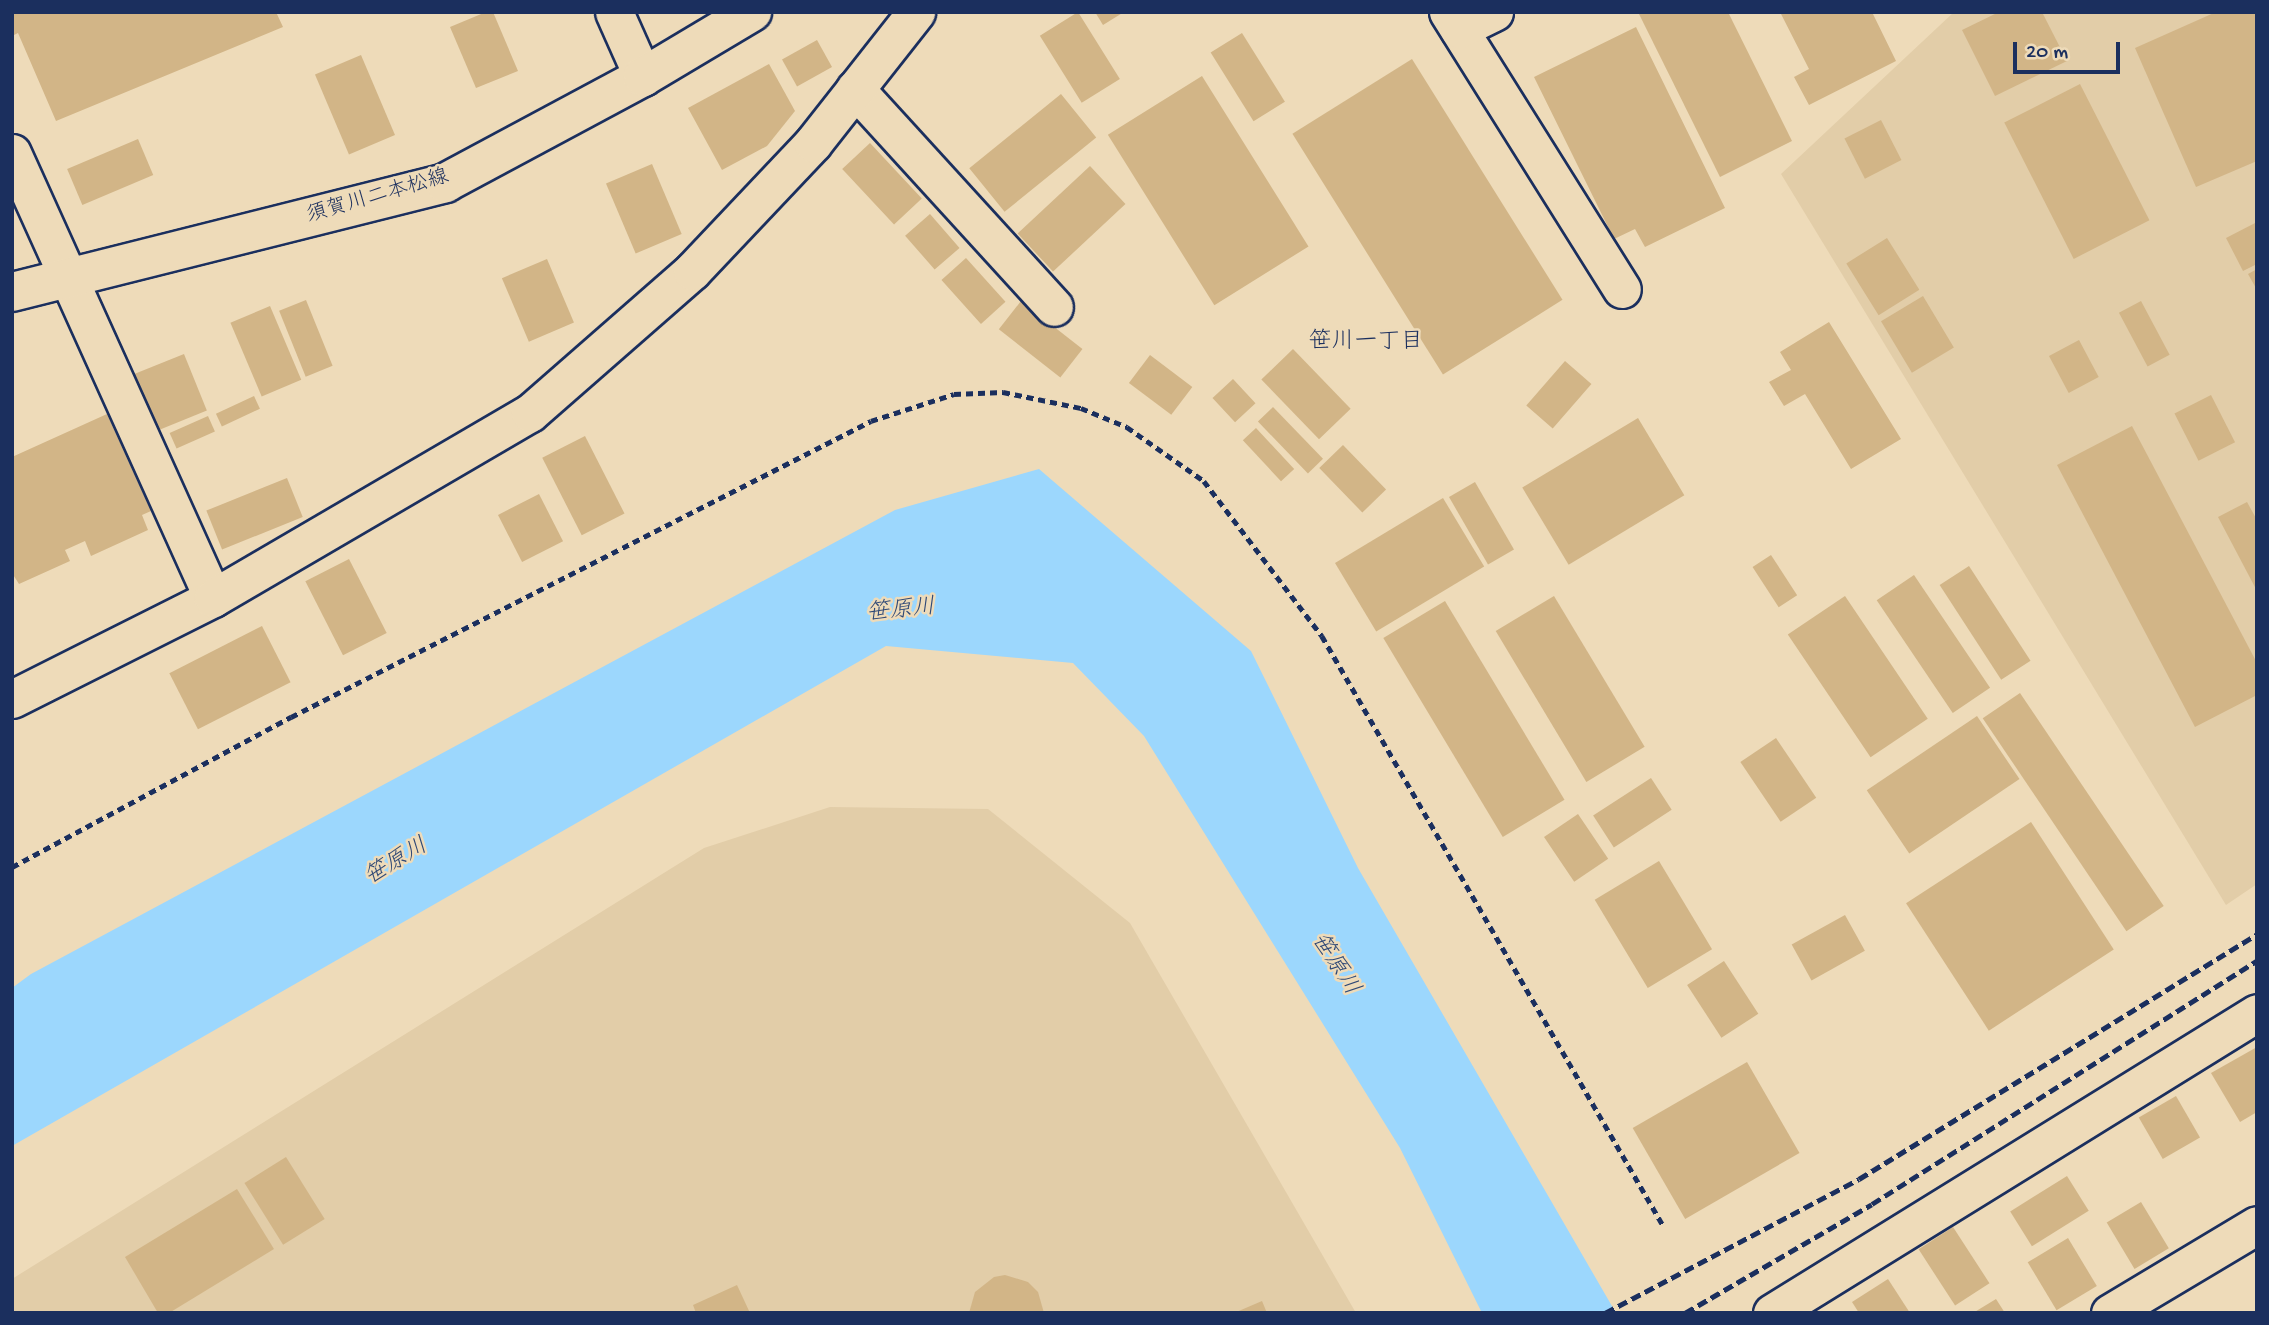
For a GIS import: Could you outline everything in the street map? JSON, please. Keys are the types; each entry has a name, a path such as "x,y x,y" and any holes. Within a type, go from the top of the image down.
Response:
{"main road":[{"name":"須賀川二本松線","path":"12,292 71,280 445,183 643,77 752,12"}],"street":[{"path":"614,12 643,77"},
{"path":"12,699 213,598 530,413 692,271 813,143 916,12"},
{"path":"1494,12 1454,21 1622,289"},
{"path":"855,89 1054,307"},
{"path":"12,153 213,598"},
{"path":"1772,1313 2257,1013"},
{"path":"2110,1313 2257,1225"}],"path":[{"path":"12,867 303,711 871,421 954,394 1003,392 1081,408 1127,427 1204,481 1322,636 1664,1227"}],"shaded area":[{"path":"1954,12 2257,12 2257,884 2226,905 1781,174"},
{"path":"830,807 988,809 1130,923 1356,1313 12,1313 12,1279 704,848"}],"water":[{"name":"笹原川","path":"1039,469 1251,651 1358,868 1616,1313 1482,1313 1400,1148 1144,736 1073,663 886,646 12,1146 12,988 31,974 895,510"}],"building":[{"path":"12,12 276,12 283,27 56,121 18,33 12,36"},
{"path":"486,12 493,12 518,71 476,88 450,27"},
{"path":"1078,12 1120,79 1082,103 1040,36"},
{"path":"1095,12 1124,12 1103,25"},
{"path":"1638,12 1728,12 1792,141 1720,177"},
{"path":"1780,12 1872,12 1896,61 1809,105 1794,77 1809,69"},
{"path":"1999,12 2042,12 2067,61 1995,96 1962,30"},
{"path":"2216,12 2257,12 2257,161 2196,187 2135,48"},
{"path":"1636,27 1725,208 1645,247 1635,229 1614,239 1534,77"},
{"path":"1242,33 1285,102 1254,121 1211,53"},
{"path":"817,40 832,67 797,87 782,59"},
{"path":"361,55 395,135 349,155 315,75"},
{"path":"1412,59 1562,300 1443,375 1292,134"},
{"path":"769,64 795,111 767,146 722,170 688,108"},
{"path":"1202,76 1309,246 1214,305 1108,135"},
{"path":"2080,84 2149,220 2074,259 2004,123"},
{"path":"1061,94 1096,138 1005,212 969,168"},
{"path":"1881,120 1901,160 1865,179 1844,139"},
{"path":"138,139 153,175 82,205 67,169"},
{"path":"870,143 922,199 894,224 842,169"},
{"path":"652,164 682,234 636,253 606,184"},
{"path":"1090,166 1125,204 1053,272 1018,234"},
{"path":"930,214 960,248 935,270 905,236"},
{"path":"2257,222 2257,264 2243,271 2226,238"},
{"path":"1887,238 1919,290 1879,315 1846,263"},
{"path":"966,258 1005,302 981,324 941,280"},
{"path":"547,259 574,323 529,342 502,278"},
{"path":"2257,269 2257,290 2248,274"},
{"path":"1923,296 1954,347 1912,373 1881,321"},
{"path":"306,300 333,366 306,377 279,311"},
{"path":"1021,301 1082,349 1060,377 999,329"},
{"path":"2141,301 2170,355 2148,367 2119,313"},
{"path":"270,306 301,380 262,396 230,323"},
{"path":"1829,322 1901,439 1851,469 1805,394 1784,406 1769,382 1791,370 1780,352"},
{"path":"2079,340 2099,377 2069,393 2049,356"},
{"path":"1293,349 1351,409 1319,439 1261,380"},
{"path":"184,354 207,411 156,431 133,375"},
{"path":"1150,355 1192,387 1171,415 1129,383"},
{"path":"1565,361 1591,384 1553,428 1526,406"},
{"path":"1233,379 1256,403 1235,422 1213,398"},
{"path":"2211,395 2235,442 2199,461 2174,414"},
{"path":"254,396 260,409 222,426 216,414"},
{"path":"1273,407 1323,459 1308,473 1258,422"},
{"path":"107,414 151,511 142,515 148,530 91,556 85,541 65,550 70,561 19,584 12,573 12,457"},
{"path":"208,416 215,432 177,449 170,433"},
{"path":"1638,418 1684,495 1569,565 1522,488"},
{"path":"2132,426 2257,663 2257,695 2195,727 2057,465"},
{"path":"1256,428 1294,469 1281,481 1243,440"},
{"path":"585,436 624,514 582,535 542,458"},
{"path":"1343,445 1386,490 1362,513 1319,468"},
{"path":"287,478 303,517 222,550 206,511"},
{"path":"1475,482 1514,550 1488,565 1449,497"},
{"path":"539,494 563,541 522,562 498,515"},
{"path":"1443,498 1484,567 1376,631 1335,563"},
{"path":"2247,502 2257,520 2257,591 2218,517"},
{"path":"1771,555 1797,595 1779,607 1753,567"},
{"path":"349,559 387,633 343,655 305,581"},
{"path":"1969,566 2031,661 2001,680 1940,585"},
{"path":"1914,575 1990,688 1953,713 1877,600"},
{"path":"1554,596 1645,747 1586,782 1496,631"},
{"path":"1845,596 1928,719 1871,757 1788,635"},
{"path":"1445,601 1564,800 1503,837 1383,638"},
{"path":"262,626 291,682 198,729 169,673"},
{"path":"2020,693 2164,906 2126,931 1983,718"},
{"path":"1977,716 2019,779 1909,853 1867,790"},
{"path":"1776,738 1816,798 1781,822 1740,762"},
{"path":"1651,778 1672,810 1614,847 1593,816"},
{"path":"1578,814 1608,859 1574,882 1544,837"},
{"path":"2031,822 2114,949 1989,1031 1906,903"},
{"path":"1659,861 1712,949 1648,988 1595,900"},
{"path":"1845,915 1865,951 1812,980 1792,945"},
{"path":"1724,961 1758,1014 1721,1038 1687,985"},
{"path":"2257,1047 2257,1112 2240,1122 2211,1073"},
{"path":"1747,1062 1800,1153 1685,1219 1633,1128"},
{"path":"2176,1096 2200,1138 2163,1159 2139,1118"},
{"path":"286,1157 325,1219 283,1245 244,1183"},
{"path":"2067,1176 2089,1211 2032,1246 2010,1212"},
{"path":"237,1189 274,1249 169,1313 158,1313 125,1257"},
{"path":"2141,1202 2169,1248 2135,1269 2107,1223"},
{"path":"1953,1227 1989,1283 1955,1306 1919,1249"},
{"path":"2068,1238 2097,1286 2057,1310 2028,1262"},
{"path":"1005,1275 1028,1282 1038,1292 1044,1313 969,1313 975,1292 994,1277"},
{"path":"1888,1279 1910,1313 1859,1313 1852,1302"},
{"path":"737,1285 750,1313 696,1313 693,1305"},
{"path":"1996,1299 2005,1313 1973,1313"},
{"path":"1262,1301 1267,1313 1234,1313"}],"railway":[{"path":"1605,1313 1859,1179 2257,934"},
{"path":"1685,1313 1872,1204 2257,961"}],"district":[{"name":"笹川一丁目","path":"1366,343"}]}
